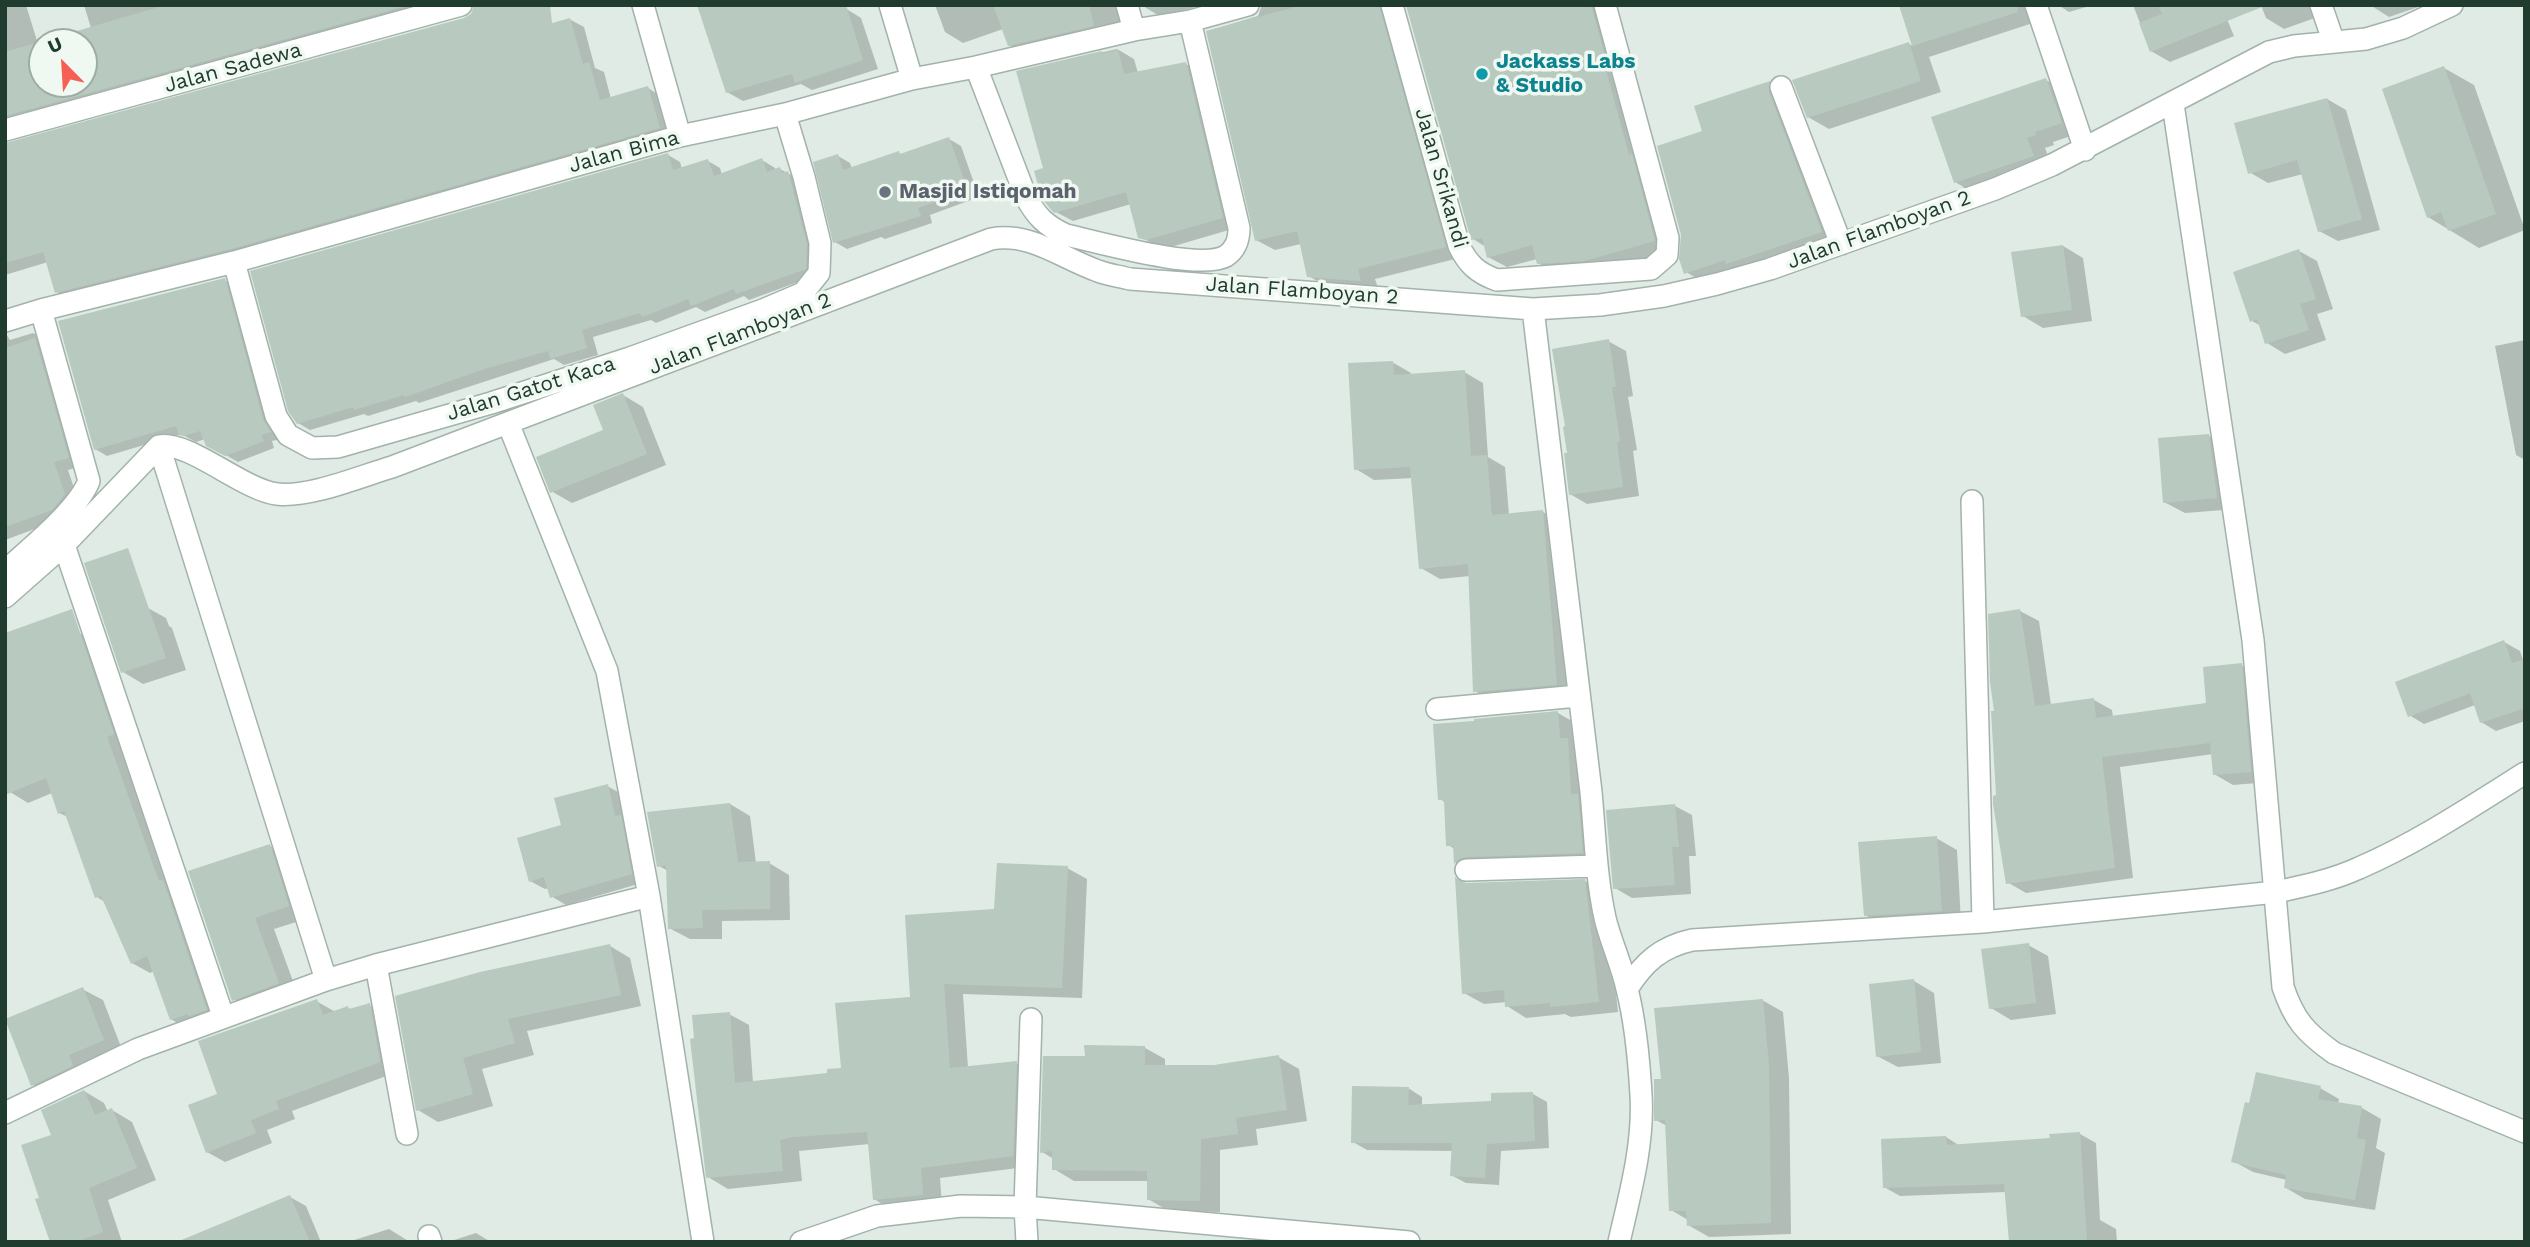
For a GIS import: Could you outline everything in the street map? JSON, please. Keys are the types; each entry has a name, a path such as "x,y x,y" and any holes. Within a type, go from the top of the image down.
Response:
{"street":[{"name":"Jalan Sadewa","path":"5,130 461,5"},
{"path":"643,5 680,136"},
{"path":"890,5 912,79"},
{"path":"1127,5 1134,30"},
{"name":"Jalan Bima","path":"5,321 234,262 680,136 785,114 912,79 1134,30 1190,21 1248,5"},
{"name":"Jalan Srikandi","path":"1391,5 1459,246 1475,270 1497,279 1651,269 1667,255 1668,238 1605,5"},
{"path":"2036,5 2085,150"},
{"path":"2321,5 2333,40"},
{"name":"Jalan Flamboyan 2","path":"159,446 167,444 181,449 276,494 313,491 392,467 991,239 1008,236 1026,239 1099,271 1130,279 1533,309 1664,296 1770,269 1995,188 2085,150 2269,52 2333,40 2366,39 2403,28 2452,5"},
{"path":"976,67 1026,197 1034,211 1051,228 1066,235 1167,257 1212,260 1225,257 1233,249 1239,239 1239,228 1190,21"},
{"path":"1781,87 1841,244"},
{"path":"2173,104 2253,640 2283,987 2290,1009 2311,1037 2334,1053 2525,1132"},
{"name":"Jalan Gatot Kaca","path":"234,262 276,416 288,436 312,448 338,447 491,403 617,362 803,293 819,273 820,243 785,114"},
{"path":"1533,309 1591,792 1597,866 1605,919 1627,989 1635,1031 1641,1098 1634,1176 1619,1242"},
{"path":"5,571 74,505 89,481 41,310"},
{"path":"508,423 607,671 649,897 703,1242"},
{"path":"5,597 64,545 159,446 326,980"},
{"path":"1972,501 1983,922"},
{"path":"64,545 223,1016"},
{"path":"1437,709 1578,696"},
{"path":"1627,989 1640,968 1655,954 1676,943 1692,940 1983,922 2276,892 2316,883 2357,869 2438,826 2525,774"},
{"path":"1466,870 1597,866"},
{"path":"5,1113 37,1100 138,1048 326,980 620,902 649,897"},
{"path":"376,965 407,1134"},
{"path":"1027,1242 1025,1207 1031,1019"},
{"path":"801,1242 877,1216 961,1206 1025,1207 1409,1242"}],"building":[{"path":"166,5 410,5 98,91 98,28 87,28"},
{"path":"474,5 550,5 552,23 570,18 583,64 589,62 600,100 648,86 660,128 231,249 55,293 43,252 5,263 5,143 464,18 471,14"},
{"path":"697,5 846,5 863,60 795,83 792,74 726,93"},
{"path":"993,5 1089,5 1094,26 1008,46"},
{"path":"1303,5 1379,5 1446,247 1358,269 1361,281 1307,277 1297,231 1255,241 1206,31"},
{"path":"1406,5 1591,5 1607,63 1604,63 1655,241 1584,261 1537,264 1532,245 1487,258 1482,238 1471,240"},
{"path":"1899,5 2017,5 2018,12 1912,46"},
{"path":"2158,5 2262,7 2150,52 2139,23 2162,14"},
{"path":"1909,42 1921,81 1807,118 1792,80"},
{"path":"28,45 28,98 71,98 5,116 5,52"},
{"path":"1118,50 1124,74 1186,62 1223,218 1146,240 1138,238 1126,192 1054,213 1042,199 1034,171 1043,168 1016,71 1102,51 1102,54"},
{"path":"2444,66 2496,214 2448,231 2441,212 2427,218 2382,89"},
{"path":"2046,78 2062,123 2035,132 2036,135 2027,138 2034,156 1954,183 1931,117"},
{"path":"1770,81 1769,92 1822,232 1726,264 1725,260 1684,274 1679,259 1681,235 1657,146 1702,131 1694,106"},
{"path":"2327,98 2362,219 2318,232 2297,160 2248,174 2234,123"},
{"path":"949,137 968,191 918,208 921,216 833,243 813,162 838,154 843,170"},
{"path":"668,153 673,170 708,159 714,176 762,158 767,172 780,167 782,173 788,171 807,244 806,269 736,294 734,289 691,306 688,299 642,317 640,313 582,330 587,348 550,359 548,351 484,369 405,397 404,395 354,410 353,407 297,424 288,411 250,271"},
{"path":"2063,245 2072,310 2021,317 2011,252"},
{"path":"2299,249 2316,299 2300,304 2309,330 2265,344 2257,319 2250,322 2233,272"},
{"path":"225,278 263,419 271,432 261,435 264,441 225,456 206,446 200,431 179,435 176,426 94,450 58,321"},
{"path":"35,338 69,458 54,462 65,494 52,510 5,527 5,348"},
{"path":"1609,339 1616,387 1612,387 1623,487 1569,495 1564,453 1567,453 1565,426 1552,349"},
{"path":"1393,361 1394,375 1465,370 1471,456 1487,455 1492,515 1543,510 1557,685 1473,692 1468,564 1419,569 1410,467 1354,470 1348,363"},
{"path":"623,393 647,454 550,493 536,457 603,430 593,405"},
{"path":"2209,434 2217,498 2163,503 2158,438"},
{"path":"128,548 166,658 121,673 84,563"},
{"path":"72,609 114,734 107,737 159,881 163,880 207,1010 189,1016 188,1014 170,1020 147,956 131,964 101,896 95,898 64,811 58,814 46,778 5,795 5,633"},
{"path":"2020,609 2035,706 2094,698 2096,718 2206,703 2203,667 2242,663 2251,772 2213,775 2210,743 2102,757 2115,868 2006,884 1993,804 1993,796 1996,795 1991,711 1994,711 1990,682 1988,614"},
{"path":"2504,640 2512,663 2525,659 2525,708 2480,723 2470,693 2408,717 2395,682"},
{"path":"1558,711 1560,738 1568,738 1571,794 1578,794 1583,853 1466,857 1454,864 1453,846 1446,846 1444,800 1438,800 1433,724"},
{"path":"608,784 615,816 621,815 632,874 550,898 544,877 529,882 517,838 561,825 554,798"},
{"path":"730,803 738,862 770,861 770,909 702,910 703,928 668,929 666,865 657,867 647,812"},
{"path":"1675,804 1679,847 1672,847 1675,885 1613,889 1606,810"},
{"path":"1937,836 1942,911 1864,916 1858,842"},
{"path":"270,844 289,906 255,918 279,983 232,1001 188,871"},
{"path":"997,863 1068,866 1062,988 944,984 950,1068 1017,1061 1013,1156 921,1168 923,1195 873,1200 867,1132 793,1137 780,1140 783,1171 706,1178 690,1039 694,1038 692,1015 730,1012 735,1083 827,1073 827,1069 841,1068 835,1003 910,997 905,915 994,909"},
{"path":"1455,877 1466,883 1585,879 1599,1002 1550,1007 1550,1003 1505,1007 1504,990 1462,994"},
{"path":"2029,943 2036,1003 1989,1009 1981,949"},
{"path":"610,944 621,995 508,1019 515,1043 463,1058 473,1094 416,1111 395,996 480,972"},
{"path":"1914,979 1921,1052 1876,1057 1869,984"},
{"path":"83,987 104,1040 69,1055 73,1066 31,1086 5,1019"},
{"path":"317,999 323,1015 348,1006 349,1009 370,1003 380,1062 276,1101 279,1109 251,1120 256,1133 206,1153 188,1105 217,1094 198,1041"},
{"path":"1763,999 1769,1066 1771,1223 1687,1226 1686,1211 1669,1211 1665,1120 1654,1121 1654,1079 1661,1079 1654,1008"},
{"path":"1084,1045 1145,1046 1145,1065 1214,1065 1279,1055 1287,1110 1236,1118 1238,1134 1201,1139 1200,1201 1147,1200 1147,1171 1052,1170 1052,1151 1040,1153 1043,1056 1085,1056"},
{"path":"2256,1072 2321,1086 2318,1099 2362,1106 2357,1138 2366,1140 2355,1200 2284,1188 2286,1175 2231,1162 2245,1102 2249,1103"},
{"path":"1352,1086 1409,1087 1408,1105 1491,1101 1491,1093 1533,1092 1535,1141 1487,1144 1485,1178 1450,1176 1452,1143 1351,1143"},
{"path":"84,1090 95,1115 112,1108 137,1168 89,1188 103,1232 76,1242 50,1242 21,1145 51,1135 41,1110"},
{"path":"2080,1132 2087,1242 2009,1242 2004,1184 1883,1188 1881,1139 1946,1136 1947,1145 2050,1138 2049,1134"},
{"path":"290,1195 310,1242 179,1242 179,1241"}],"place":[{"name":"Jackass Labs & Studio","path":"1482,74"},
{"name":"Masjid Istiqomah","path":"885,192"}]}
